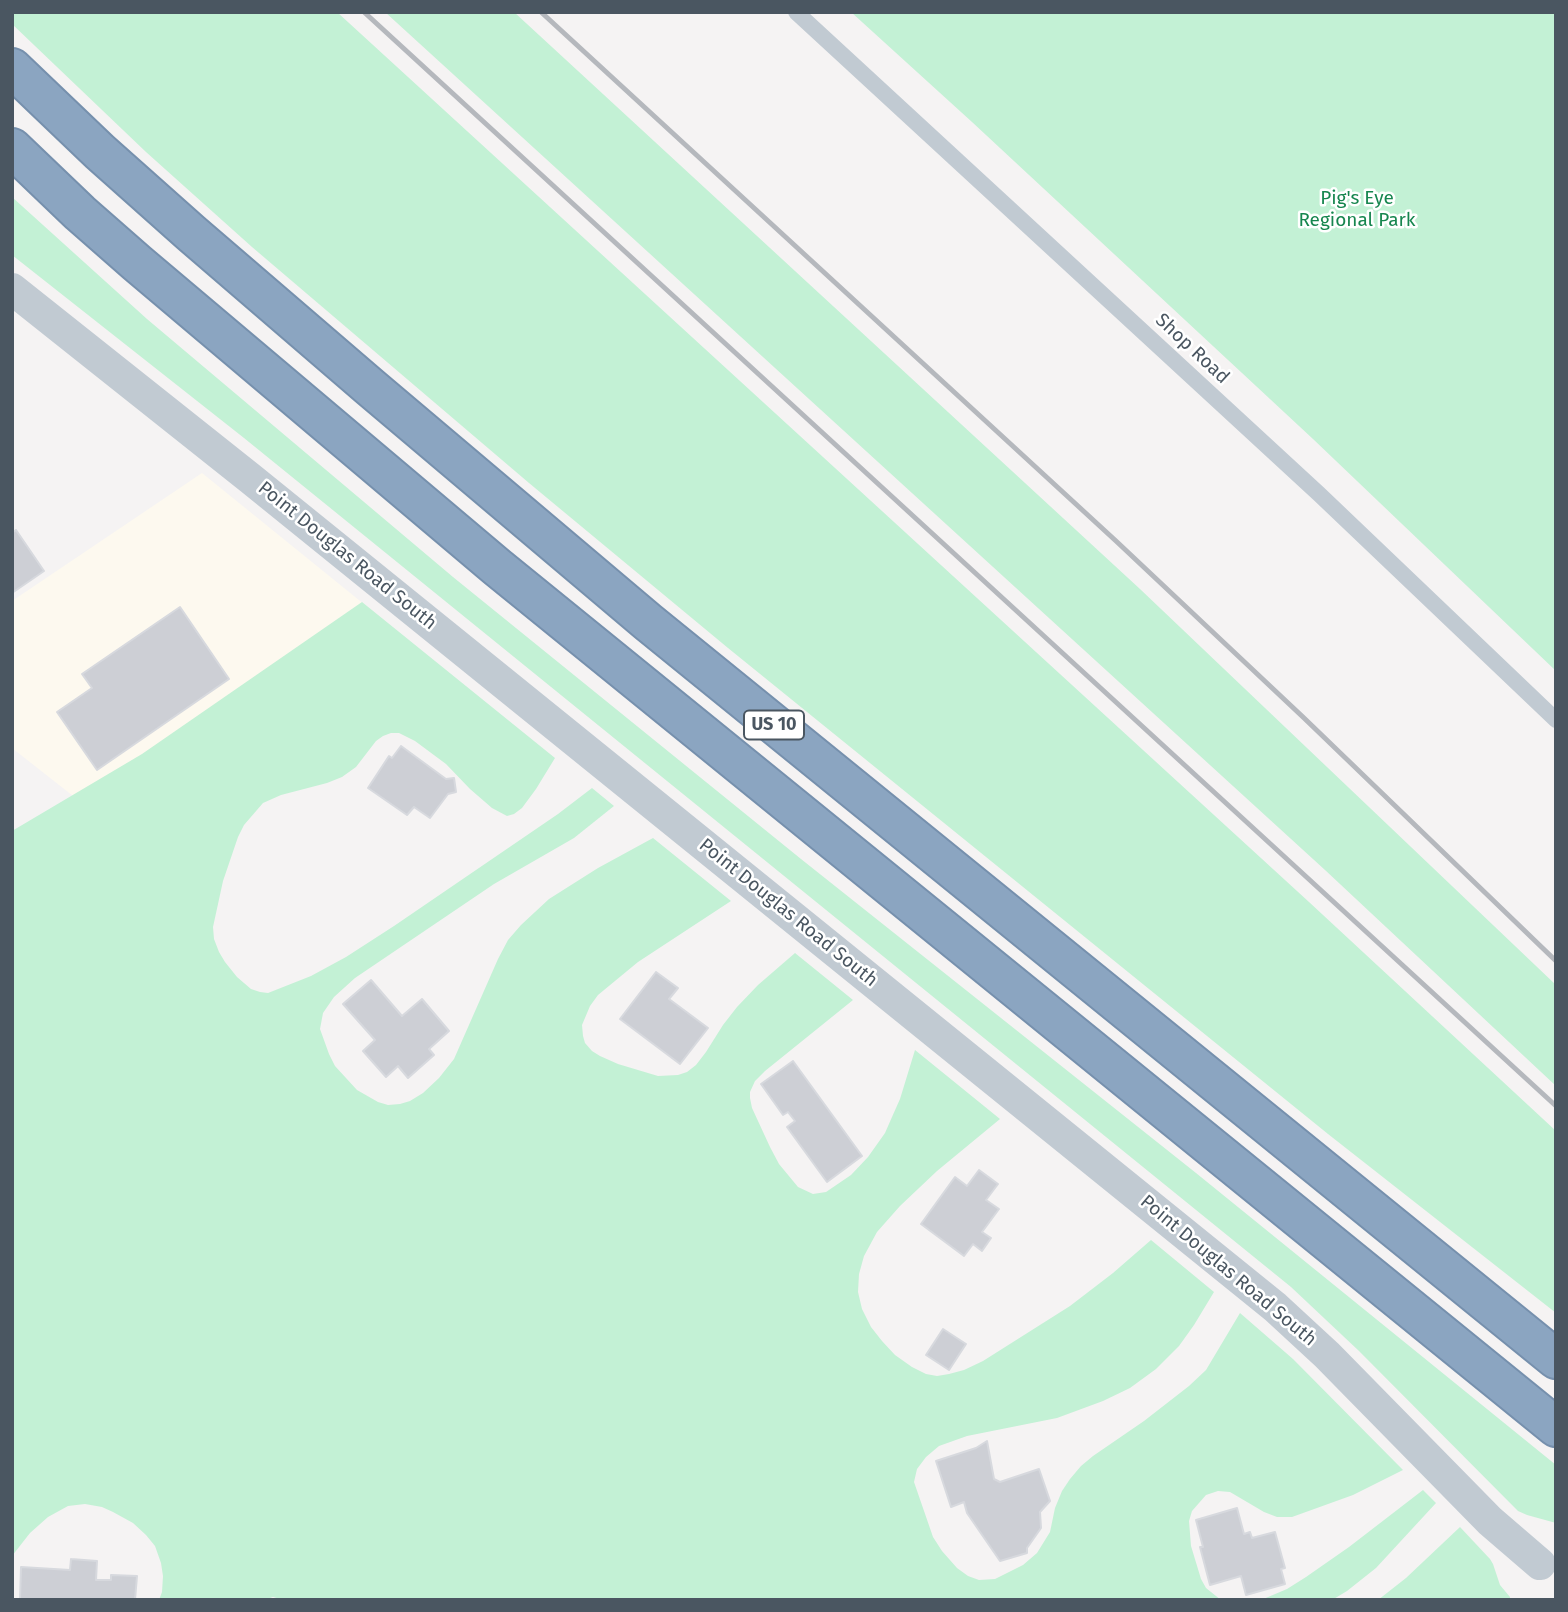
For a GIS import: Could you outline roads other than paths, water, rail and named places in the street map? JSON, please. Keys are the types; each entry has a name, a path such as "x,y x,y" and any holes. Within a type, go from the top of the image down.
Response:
{"highway":[{"name":"US 10","path":"12,68 100,152 191,233 648,622 1556,1359"},
{"name":"US 10","path":"12,150 137,263 498,567 1556,1427"}],"street":[{"name":"Point Douglas Road South","path":"12,289 1275,1307 1319,1347 1490,1521 1540,1564"}],"lane":[{"name":"Shop Road","path":"796,12 1319,494 1556,720"}],"railway":[{"path":"364,12 1556,1106"},
{"path":"541,12 1116,541 1556,961"}],"park label":[{"name":"Pig's Eye Regional Park","path":"1357,210"}]}
